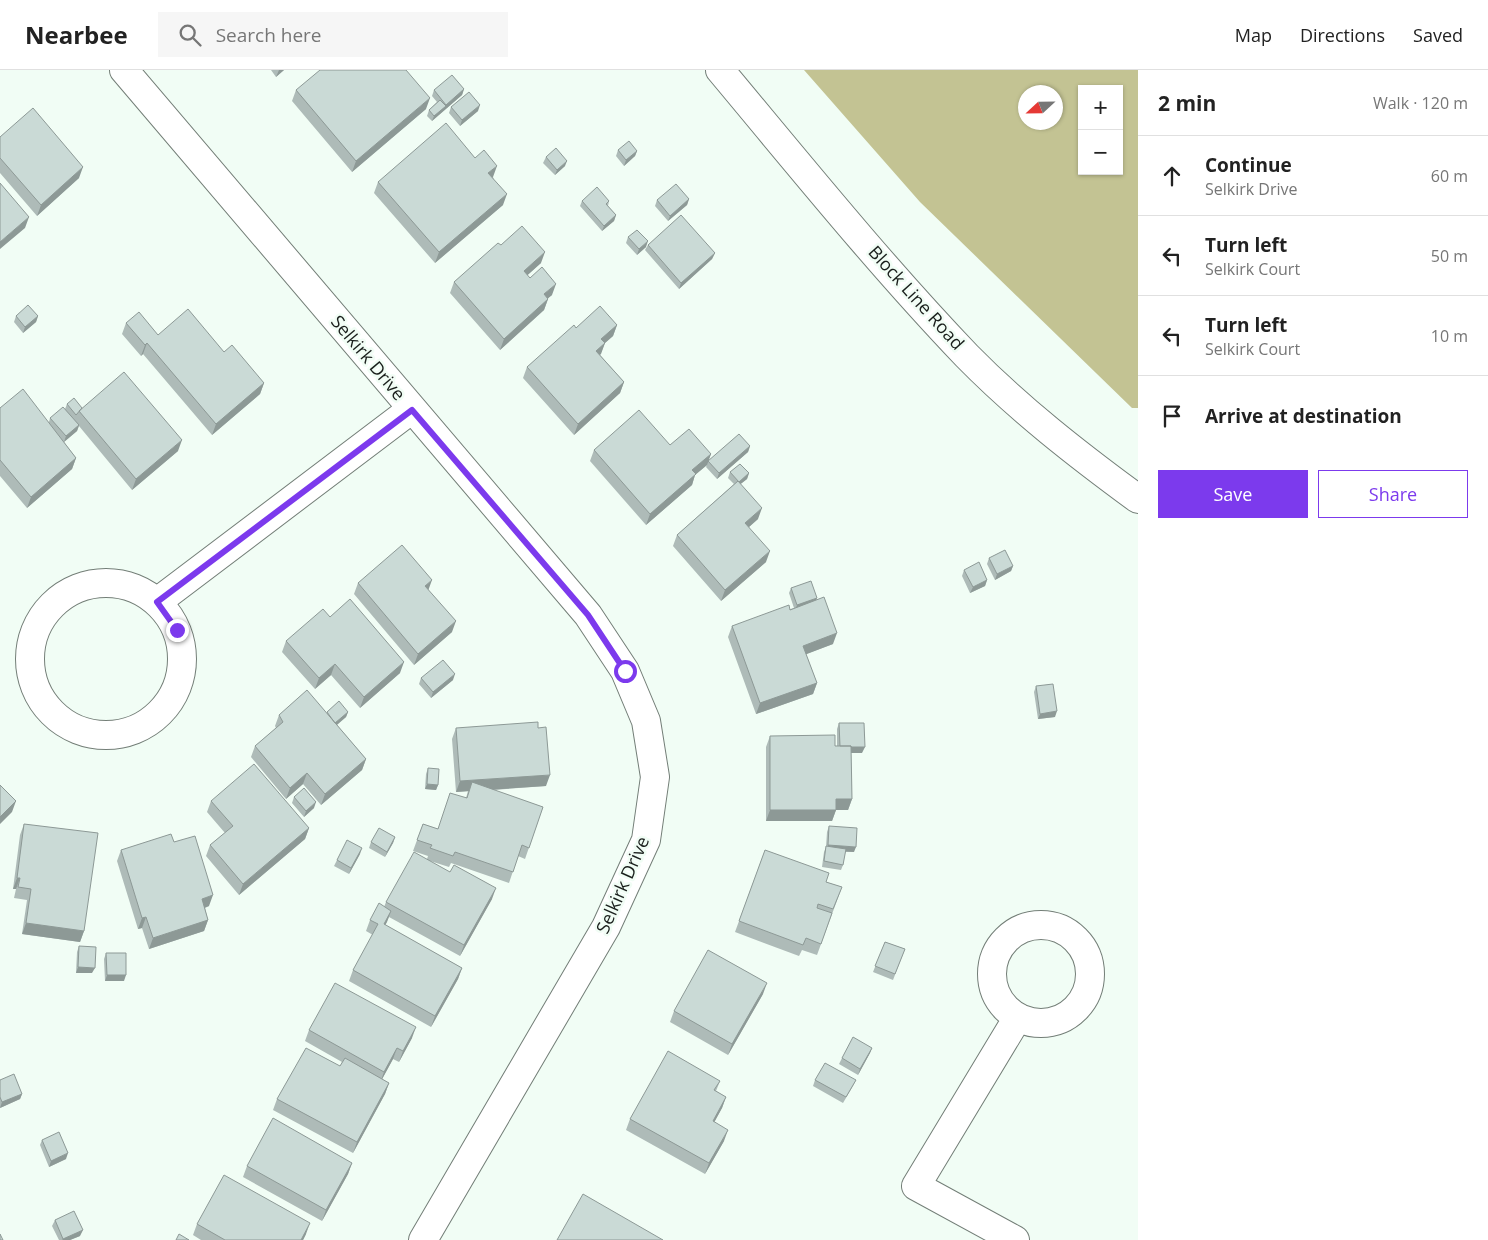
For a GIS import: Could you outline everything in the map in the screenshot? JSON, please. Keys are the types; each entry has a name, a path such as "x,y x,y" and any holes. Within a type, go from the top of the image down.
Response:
{"street":[{"name":"Selkirk Drive","path":"124,70 588,615 625,671 646,721 655,777 646,840 606,927 423,1240"},
{"name":"Block Line Road","path":"720,70 847,223 968,356 1074,452 1138,499"},
{"path":"157,602 412,410"},
{"path":"115,583 128,586 157,602 177,630 183,656 178,688 156,718 127,734 91,735 66,725 44,705 31,674 31,643 42,616 69,592 88,584 115,583"},
{"path":"1016,1240 916,1186 1018,1017"}],"green space":[{"path":"804,70 1138,70 1138,408 1132,408 920,202"}],"building":[{"path":"320,70 406,70 430,98 356,161 296,90"},
{"path":"452,75 464,89 446,105 434,90"},
{"path":"469,92 480,105 462,120 451,107"},
{"path":"440,100 446,106 434,116 429,110"},
{"path":"33,108 83,167 41,205 0,158 0,137"},
{"path":"446,123 475,158 484,150 497,166 488,173 507,194 439,252 378,182"},
{"path":"629,141 637,151 626,160 618,150"},
{"path":"556,148 567,161 557,170 546,157"},
{"path":"0,183 29,217 0,242"},
{"path":"676,184 689,199 670,216 657,200"},
{"path":"597,187 609,201 606,204 616,215 604,226 582,201"},
{"path":"681,215 715,253 681,283 648,245"},
{"path":"522,226 545,252 524,271 530,278 542,267 556,284 544,294 548,299 504,339 454,282 498,243 501,245"},
{"path":"637,230 648,241 639,249 628,237"},
{"path":"28,305 38,316 25,327 16,316"},
{"path":"600,306 617,325 601,339 605,343 596,351 624,382 578,424 527,367 574,325 576,328"},
{"path":"188,309 224,352 232,345 264,383 216,424 147,343 145,345 126,323 139,312 158,335"},
{"path":"124,372 182,440 136,479 79,411"},
{"path":"23,389 76,458 31,497 0,460 0,408"},
{"path":"74,398 82,408 76,415 67,404"},
{"path":"63,407 79,425 66,436 50,418"},
{"path":"639,410 670,445 689,429 711,454 692,470 696,474 650,514 594,450"},
{"path":"739,434 750,446 719,473 708,461"},
{"path":"740,464 749,473 739,482 730,472"},
{"path":"738,481 762,508 745,523 770,551 725,590 677,535"},
{"path":"402,545 432,580 425,586 456,621 418,654 358,583"},
{"path":"1005,550 1013,566 997,574 989,558"},
{"path":"979,562 987,580 973,587 964,570"},
{"path":"811,581 817,598 797,605 791,588"},
{"path":"824,597 837,633 803,646 817,683 760,703 732,626 789,605 790,610"},
{"path":"350,599 404,662 364,697 335,664 319,678 286,641 323,609 330,617"},
{"path":"443,660 455,674 433,692 421,678"},
{"path":"1053,684 1057,711 1040,714 1036,686"},
{"path":"307,690 366,759 325,794 307,773 290,788 255,746 283,722 279,715"},
{"path":"339,701 348,712 335,723 327,712"},
{"path":"538,722 538,728 546,727 550,775 460,781 456,728"},
{"path":"839,723 864,723 865,747 840,746"},
{"path":"835,735 835,746 851,746 852,799 836,799 836,810 770,810 770,736"},
{"path":"254,764 309,828 243,884 210,845 233,826 211,801"},
{"path":"428,768 439,769 438,785 427,784"},
{"path":"472,782 543,807 529,848 522,845 513,872 455,852 453,856 430,848 432,845 417,840 423,824 438,829 450,793 467,798"},
{"path":"0,785 16,801 0,817"},
{"path":"304,788 316,802 306,811 294,797"},
{"path":"24,824 98,833 84,931 26,923 31,889 18,887 20,878 17,878"},
{"path":"829,826 857,828 856,847 828,845"},
{"path":"379,828 395,837 387,852 371,842"},
{"path":"171,834 174,842 195,836 213,895 202,899 208,920 153,938 146,917 142,918 121,850"},
{"path":"347,840 362,848 351,868 337,860"},
{"path":"826,846 846,849 843,865 824,861"},
{"path":"765,850 829,873 826,882 842,887 833,909 818,904 817,908 832,913 821,944 806,938 803,945 739,921"},
{"path":"414,852 450,872 454,865 496,888 464,945 386,902"},
{"path":"379,903 391,911 384,924 462,968 435,1016 353,970 378,924 370,920"},
{"path":"885,942 905,949 895,974 875,966"},
{"path":"79,946 96,947 95,968 78,967"},
{"path":"708,950 767,983 732,1044 674,1011"},
{"path":"106,953 126,953 126,975 107,975"},
{"path":"335,983 416,1027 403,1051 397,1048 384,1072 309,1030"},
{"path":"853,1037 872,1048 860,1069 842,1058"},
{"path":"306,1048 340,1066 345,1058 389,1083 357,1142 277,1099"},
{"path":"668,1051 720,1081 714,1090 726,1097 713,1121 728,1130 709,1163 630,1119"},
{"path":"825,1063 856,1080 846,1097 815,1080"},
{"path":"14,1074 22,1094 2,1102 0,1097 0,1080"},
{"path":"273,1118 352,1163 326,1210 247,1166"},
{"path":"59,1132 68,1153 51,1161 42,1140"},
{"path":"224,1175 310,1223 301,1240 225,1240 197,1224"},
{"path":"583,1194 663,1240 557,1240"},
{"path":"74,1211 83,1230 63,1239 55,1220"},
{"path":"179,1234 189,1240 176,1240"}],"route":[{"path":"177,630 157,602 412,410 588,615 625,671"}]}
